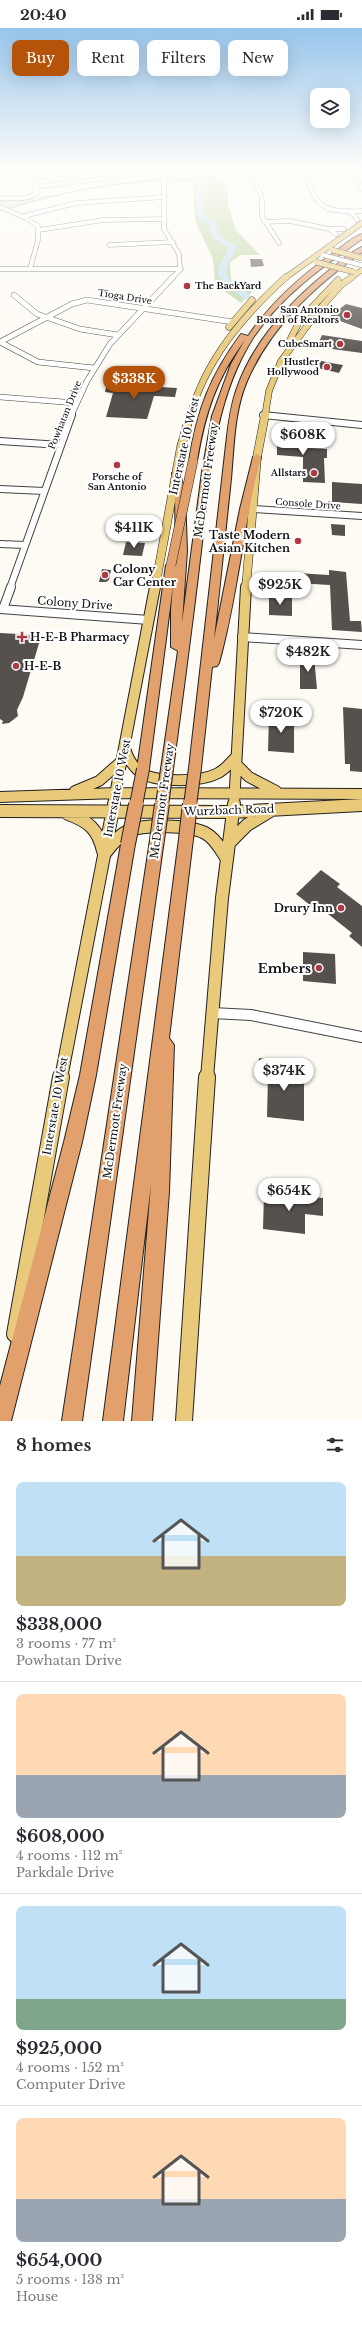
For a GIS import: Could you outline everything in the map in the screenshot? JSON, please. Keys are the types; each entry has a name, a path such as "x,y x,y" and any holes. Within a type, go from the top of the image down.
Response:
{"highway":[{"name":"McDermott Freeway","path":"72,1421 167,769 204,482 218,405 230,372 249,338 266,315 294,286 362,236"},
{"name":"McDermott Freeway","path":"113,1421 170,962 196,768 230,436 243,383 265,341 285,316 316,284 362,249"},
{"path":"0,1421 88,1075 128,844 143,769 172,565 204,405 218,371 250,329 266,315"},
{"path":"204,689 228,608 239,530 257,457"},
{"path":"176,473 180,494 182,551 176,610 178,688"},
{"path":"142,1421 160,1192 170,962"}],"main road":[{"path":"265,288 283,271 336,234"},
{"name":"Interstate 10 West","path":"0,1421 68,1033 117,793 176,473 196,394 218,352 237,327 274,287 304,264 332,247 345,234"},
{"path":"332,247 362,264"},
{"path":"304,264 316,262 354,274"},
{"path":"281,361 319,310 362,264"},
{"path":"184,1421 212,1013 228,844 235,794 235,760 242,637 257,457 263,415 269,391 293,332 311,306 341,277 362,264"},
{"path":"196,394 209,358 233,322 256,295"},
{"path":"125,749 133,766 147,777 154,778 210,778 221,774 235,760"},
{"path":"67,794 99,781 123,760"},
{"path":"235,760 257,782 281,793"},
{"name":"Wurzbach Road","path":"0,797 117,793 362,794"},
{"name":"Wurzbach Road","path":"0,811 233,812 362,805"},
{"path":"228,844 253,820 275,809"},
{"path":"61,811 85,820 94,827 98,832 104,855"},
{"path":"104,855 117,838 129,830 140,828 195,828 214,839 227,859"}],"street":[{"path":"30,268 39,234"},
{"path":"0,269 181,269 180,253 166,234"},
{"path":"273,234 279,243"},
{"path":"110,245 172,242"},
{"path":"320,255 362,264"},
{"name":"Powhatan Drive","path":"1,609 76,403 94,368 118,335 181,269"},
{"path":"14,295 34,312 47,318 80,329 118,335"},
{"name":"Tioga Drive","path":"0,342 75,303 87,300 233,322"},
{"path":"0,342 38,362 94,368"},
{"path":"0,397 76,403"},
{"path":"263,415 362,425"},
{"path":"0,441 61,445"},
{"path":"0,489 44,492"},
{"name":"Console Drive","path":"253,509 362,516"},
{"path":"0,544 25,546"},
{"name":"Colony Drive","path":"1,609 149,620"},
{"path":"242,637 362,645"},
{"path":"212,1013 252,1014 362,1037"}],"green space":[{"path":"201,234 240,234 260,255 241,255 230,262 231,279 252,292 241,303 215,284 213,259"}],"building":[{"path":"250,259 262,259 264,266 251,267"},
{"name":"San Antonio Board of Realtors","path":"346,304 362,308 362,329 329,317"},
{"name":"CubeSmart","path":"322,335 362,341 362,353 317,347"},
{"name":"Hustler Hollywood","path":"317,360 343,365 339,373 301,364"},
{"path":"107,384 177,388 175,397 154,396 147,419 106,417 113,393 105,392"},
{"path":"277,428 297,430 295,447 327,449 327,458 324,458 325,483 303,482 303,457 277,455"},
{"path":"332,482 362,484 362,504 332,502"},
{"path":"331,524 345,525 345,536 332,535"},
{"path":"126,542 145,543 142,556 123,555"},
{"name":"Colony Car Center","path":"102,569 111,570 109,580 106,582 99,582"},
{"path":"329,570 346,572 350,621 361,621 362,632 332,630 330,585 279,582 279,572 329,575"},
{"path":"269,596 292,597 292,616 269,615"},
{"name":"H-E-B","path":"0,633 37,635 36,639 40,640 23,697 17,710 18,716 9,723 2,724 3,721 0,719"},
{"path":"300,655 314,656 317,689 300,689"},
{"path":"343,707 362,709 362,772 350,771 350,764 345,764"},
{"path":"269,715 294,717 294,753 268,751"},
{"name":"Drury Inn","path":"321,870 340,884 337,887 362,906 362,947 349,936 352,933 318,906 315,909 296,894"},
{"name":"Embers","path":"303,952 335,954 336,984 303,981"},
{"path":"259,1058 272,1060 272,1069 304,1073 304,1121 267,1117 268,1076 258,1075"},
{"path":"264,1192 323,1198 323,1216 305,1214 305,1234 263,1229"}],"waterway":[{"path":"215,234 216,236 233,247 223,266 222,276 247,297"}],"place":[{"name":"The BackYard","path":"187,286"},
{"name":"San Antonio Board of Realtors","path":"347,315"},
{"name":"CubeSmart","path":"340,344"},
{"name":"Hustler Hollywood","path":"327,367"},
{"name":"Porsche of San Antonio","path":"117,465"},
{"name":"Allstars","path":"314,473"},
{"name":"Taste Modern Asian Kitchen","path":"298,541"},
{"name":"Colony Car Center","path":"105,575"},
{"name":"H-E-B Pharmacy","path":"22,637"},
{"name":"H-E-B","path":"16,666"},
{"name":"Drury Inn","path":"341,908"},
{"name":"Embers","path":"319,968"}]}
